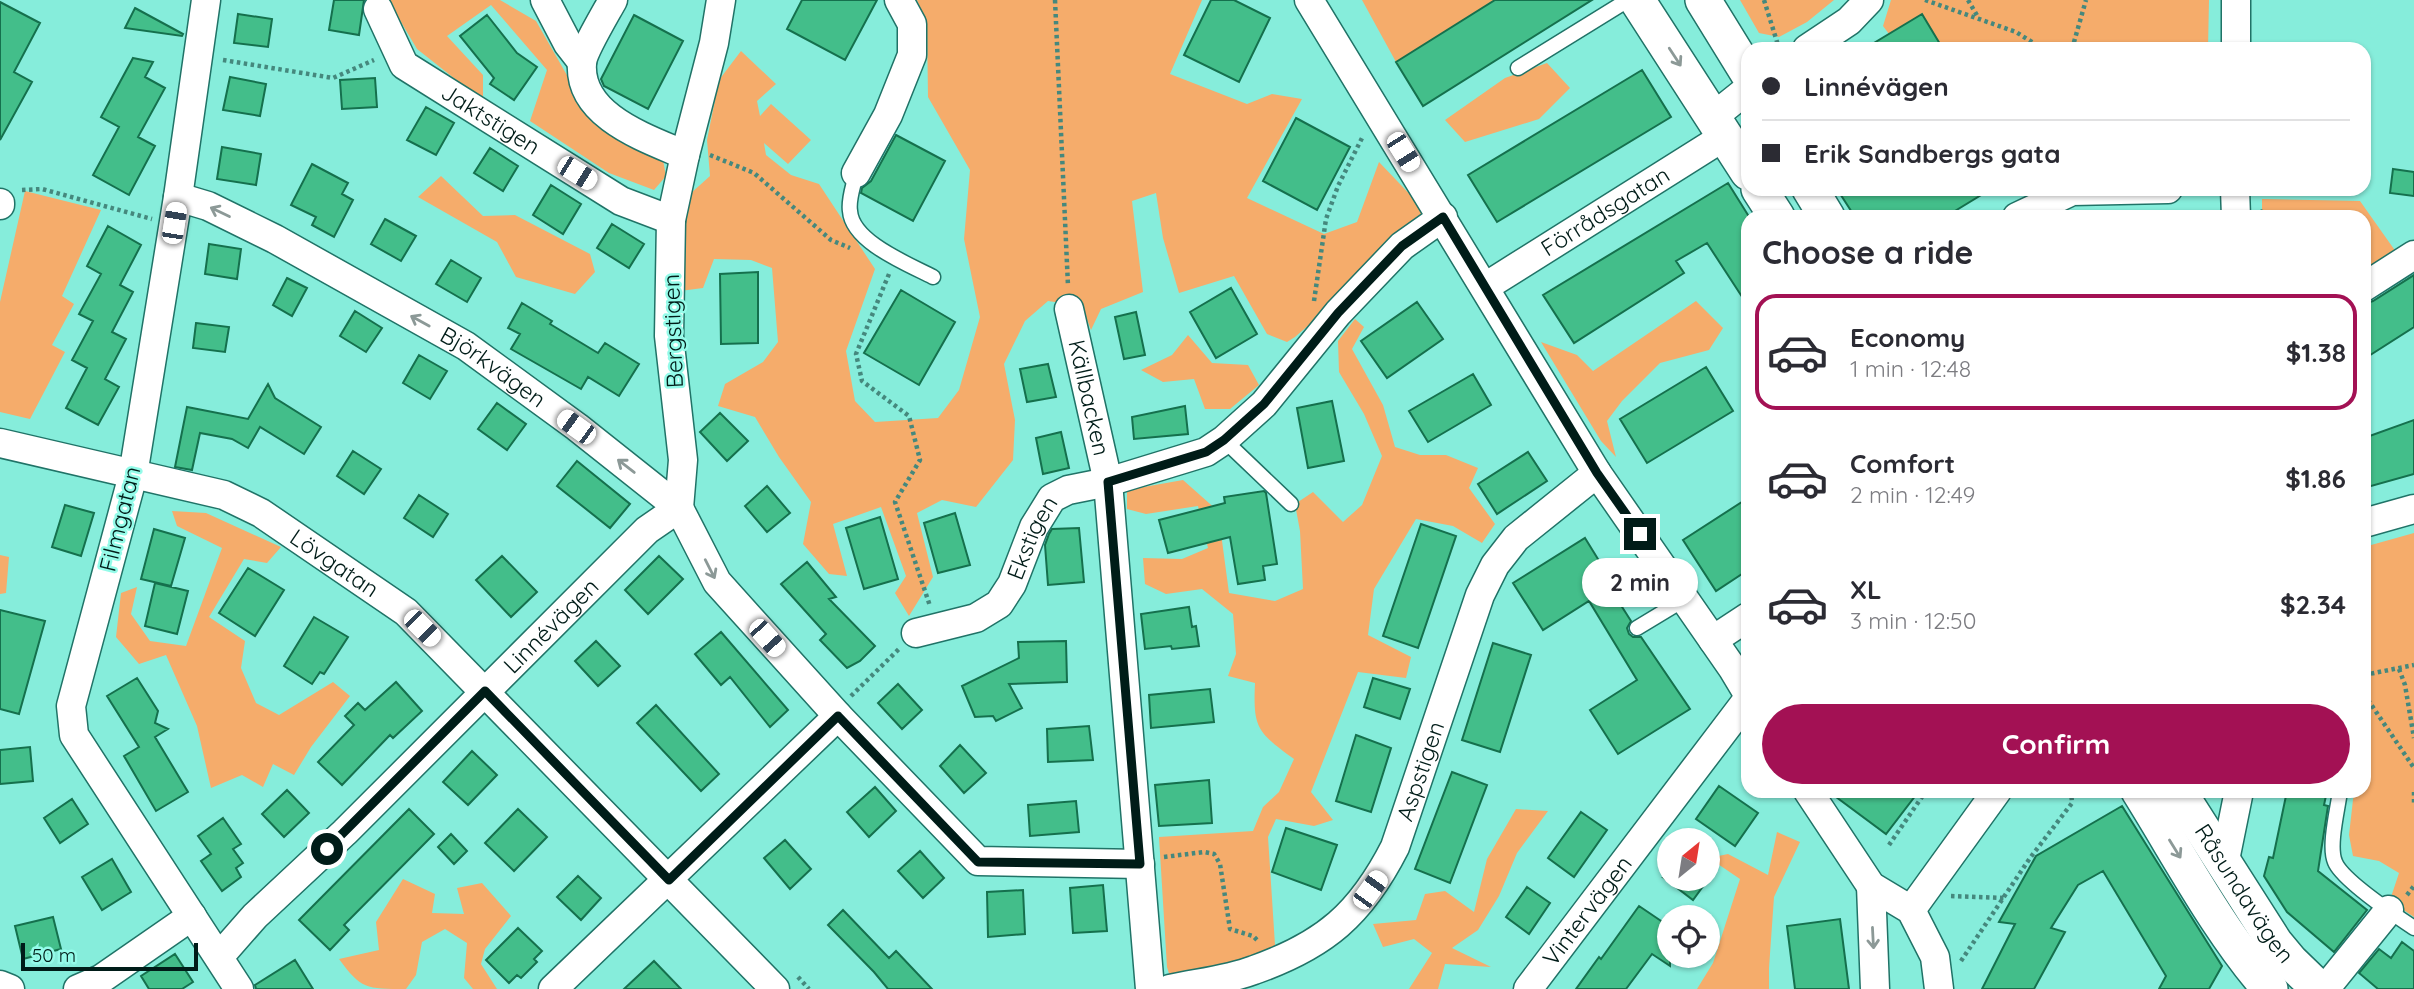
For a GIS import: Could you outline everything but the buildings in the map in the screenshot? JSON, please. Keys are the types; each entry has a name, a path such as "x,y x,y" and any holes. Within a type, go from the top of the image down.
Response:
{"street":[{"path":"545,0 568,44 582,62 584,82 592,100 608,116 645,138 686,150"},
{"path":"582,62 613,0"},
{"name":"Bergstigen","path":"679,508 683,460 668,336 671,220 686,150 715,43 721,0"},
{"path":"856,173 888,115 912,55 912,24 899,0"},
{"path":"1309,0 1597,473 1713,640 1741,686"},
{"path":"1637,0 1741,161"},
{"path":"1703,0 1741,62"},
{"path":"1818,42 1849,21 1869,0"},
{"path":"2236,0 2236,42"},
{"name":"Filmgatan","path":"201,2 198,56 178,197 133,475 71,706 74,735 239,989"},
{"name":"Jaktstigen","path":"378,9 404,65 621,201 671,220"},
{"name":"Förrådsgatan","path":"1485,287 1719,126 1741,98"},
{"path":"2032,210 2061,196"},
{"name":"Björkvägen","path":"178,197 208,206 275,239 466,346 576,427 679,508 717,582 836,714 978,862 1147,861"},
{"name":"Ekstigen","path":"926,630 976,618 999,604 1012,584 1034,527 1052,498 1069,489 1108,482 1206,452 1224,440 1264,404 1338,313 1402,246 1443,217"},
{"path":"2371,283 2414,255"},
{"name":"Källbacken","path":"1069,309 1108,482 1147,861 1150,989"},
{"name":"Lövgatan","path":"0,443 224,495 261,513 406,612 775,989"},
{"name":"Aspstigen","path":"1170,989 1253,971 1278,960 1333,931 1359,905 1381,874 1395,847 1480,595 1495,565 1516,538 1597,473"},
{"name":"Linnévägen","path":"219,957 255,916 345,832 647,530 679,508"},
{"path":"2371,521 2414,509"},
{"path":"1713,640 1741,622"},
{"name":"Vintervägen","path":"1528,989 1741,706"},
{"path":"553,989 669,880 836,714"},
{"path":"1813,798 1871,886 1911,910 1935,957 1939,989"},
{"path":"1911,910 1992,798"},
{"name":"Råsundavägen","path":"2144,798 2261,977 2319,989"},
{"name":"Råsundavägen","path":"2182,798 2275,943 2261,977"},
{"path":"2224,865 2238,798"},
{"path":"1871,886 1875,989"},
{"path":"2325,989 2389,910"},
{"path":"78,989 101,979 192,916"},
{"path":"0,985 10,989"}],"lane":[{"path":"1518,68 1628,0"},
{"path":"856,173 849,213 857,229 870,243 933,277"},
{"path":"1224,440 1291,505"},
{"path":"1637,628 1685,599"},
{"path":"2339,798 2333,846 2334,862 2345,874 2414,929"}],"path":[{"path":"1055,0 1069,309"},
{"path":"1764,0 1777,42"},
{"path":"1926,0 2027,37 2034,42"},
{"path":"1968,0 1978,18"},
{"path":"2074,42 2085,0"},
{"path":"198,56 333,78 397,50"},
{"path":"1313,313 1326,219 1338,186 1369,126"},
{"path":"686,150 754,173 831,240 857,249 870,243"},
{"path":"3,200 31,188 43,189 156,221"},
{"path":"836,714 926,630 895,502 919,460 909,416 862,382 856,354 882,288 898,258"},
{"path":"2371,674 2414,665"},
{"path":"2399,669 2405,685 2414,738"},
{"path":"2371,704 2414,768"},
{"path":"2414,792 2414,803"},
{"path":"1889,845 1921,798"},
{"path":"1959,965 2030,858 2072,803 2072,798"},
{"path":"1147,861 1204,852 1214,855 1220,864 1230,929 1237,931"},
{"path":"1947,896 2005,898"}],"shaded area":[{"path":"388,0 500,0 536,21 592,119 663,160 666,176 654,190 609,173 530,121 547,70 491,5 447,36 483,75 483,101 417,49"},
{"path":"917,0 1202,0 1170,74 1247,104 1272,94 1302,99 1247,198 1324,234 1357,222 1379,162 1419,204 1425,224 1287,342 1267,334 1234,276 1179,293 1163,238 1156,193 1132,201 1143,292 1101,309 1091,330 1082,306 1048,301 1025,321 1004,364 1015,420 1013,460 976,507 942,500 917,513 933,577 909,616 895,593 906,576 881,507 833,524 847,576 829,574 803,544 811,502 755,417 718,406 725,384 763,362 778,342 772,268 751,260 714,259 703,288 680,291 680,203 710,176 707,140 719,80 741,51 776,84 757,101 760,116 771,104 811,140 788,164 764,143 766,155 791,175 819,184 875,269 846,351 855,401 875,422 938,418 959,390 980,317 964,239 970,170 928,97 927,26"},
{"path":"1362,0 1495,0 1396,62"},
{"path":"1740,0 1834,0 1807,22 1779,37 1759,33"},
{"path":"1891,0 2209,0 2208,42 1939,42 1922,14 1889,34 1883,26"},
{"path":"1547,63 1570,88 1539,119 1465,142 1445,120 1505,78"},
{"path":"441,176 483,216 515,215 590,254 595,272 575,294 516,277 497,242 418,197"},
{"path":"25,191 101,210 62,296 74,304 52,345 65,352 30,419 0,412 0,302"},
{"path":"2262,199 2360,201 2366,210 2262,210"},
{"path":"2371,217 2401,259 2371,278"},
{"path":"1696,301 1723,328 1709,350 1660,363 1622,401 1607,421 1616,457 1601,441 1541,342 1577,355 1593,371"},
{"path":"1355,319 1364,327 1352,349 1383,405 1395,447 1420,455 1446,455 1478,468 1469,488 1495,524 1482,543 1453,526 1416,519 1374,589 1368,635 1411,657 1406,678 1358,672 1311,792 1333,820 1314,826 1276,819 1268,837 1275,945 1257,958 1194,970 1171,980 1167,967 1159,837 1253,831 1263,807 1279,792 1294,759 1272,742 1260,728 1255,710 1255,683 1228,676 1236,654 1233,614 1202,589 1166,594 1145,584 1143,558 1182,559 1208,548 1198,506 1146,514 1127,509 1127,490 1183,480 1218,511 1229,593 1275,601 1303,589 1300,531 1295,504 1313,492 1343,522 1362,505 1382,456 1364,414 1339,372 1338,341"},
{"path":"1188,335 1212,363 1248,365 1259,385 1230,409 1205,409 1194,379 1163,382 1141,370 1172,355"},
{"path":"172,511 206,513 281,547 267,563 244,559 209,617 245,641 241,668 256,703 279,715 333,682 350,696 311,747 294,775 273,764 263,787 242,775 211,788 197,726 166,655 139,664 116,637 121,593 137,587 131,614 150,641 186,646 222,548 177,526"},
{"path":"2414,533 2414,917 2391,897 2399,873 2379,861 2353,856 2349,835 2353,798 2371,798 2371,545"},
{"path":"0,555 9,557 6,593 0,594"},
{"path":"1516,809 1548,811 1517,853 1499,896 1478,930 1452,948 1491,967 1445,964 1438,989 1409,989 1432,953 1414,939 1383,947 1373,924 1416,920 1425,894 1445,891 1474,912 1487,859"},
{"path":"1777,832 1800,842 1774,897 1769,989 1697,989 1710,968 1720,968 1720,941 1740,879 1720,865 1720,856 1728,854 1768,875"},
{"path":"403,879 435,894 432,913 464,914 457,888 482,883 511,916 485,949 481,964 497,989 473,989 464,978 467,943 445,929 422,942 416,975 406,989 382,989 366,985 359,982 347,969 339,959 379,950 376,922"}],"route":[{"path":"327,849 485,691 669,880 838,716 978,862 1140,864 1108,482 1206,452 1224,440 1264,404 1338,313 1402,246 1443,217 1597,473 1640,534"}]}
